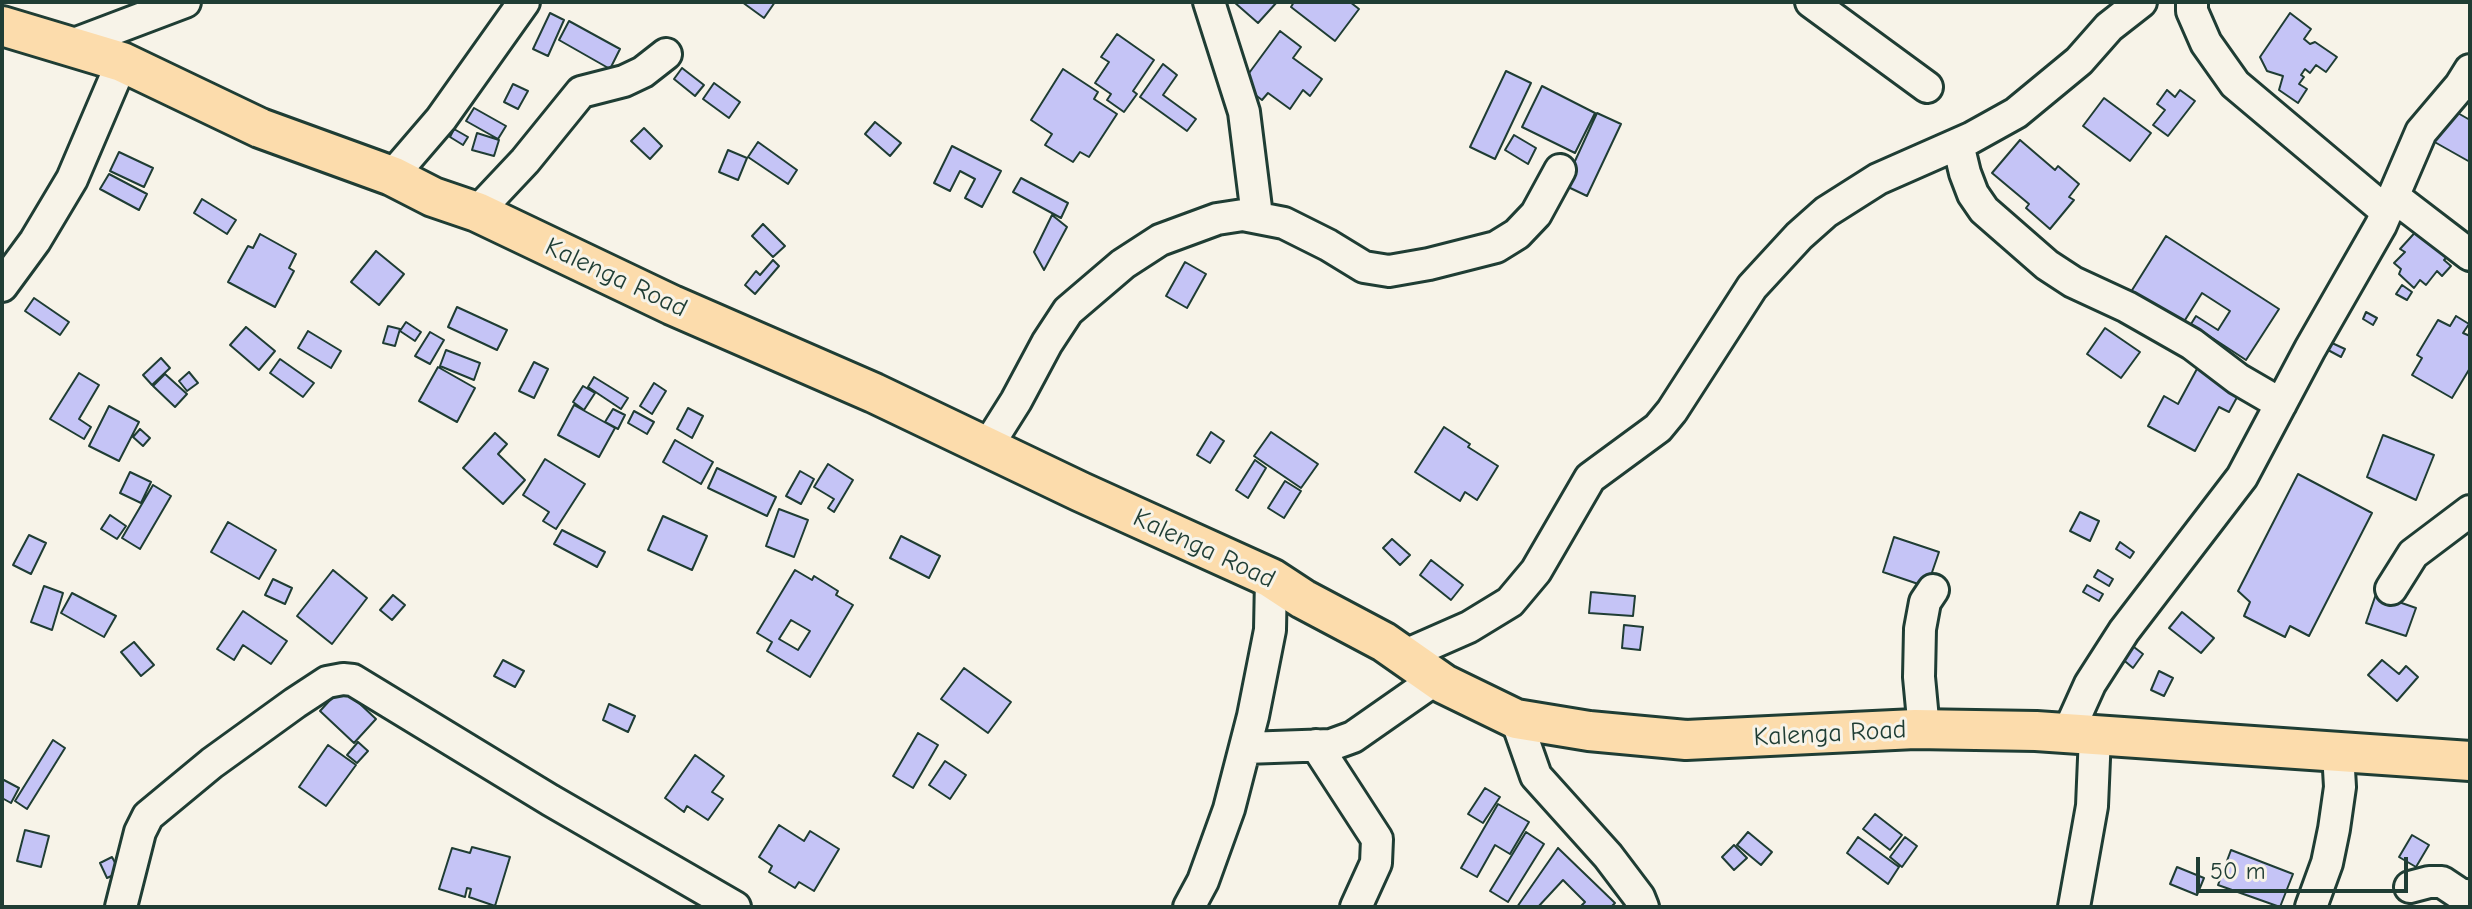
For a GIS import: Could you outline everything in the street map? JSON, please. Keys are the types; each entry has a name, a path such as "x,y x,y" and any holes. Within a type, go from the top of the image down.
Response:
{"main road":[{"name":"Kalenga Road","path":"2,26 122,62 260,128 392,176 433,197 477,212 672,305 874,393 1271,578 1436,679 1516,719 1589,731 1686,740 1924,730 2036,731 2338,752 2461,752"}],"street":[{"path":"66,47 185,2"},
{"path":"392,176 441,119 524,2"},
{"path":"1209,2 1244,112 1257,216"},
{"path":"1811,2 1927,87"},
{"path":"1403,656 1469,627 1510,602 1536,571 1590,478 1658,428 1752,287 1826,212 1878,179 1958,144 2016,113 2079,61 2109,27 2141,2"},
{"path":"2192,2 2192,11 2206,43 2235,84 2390,204 2470,255"},
{"path":"477,212 525,161 581,92 624,81 643,72 666,54"},
{"path":"2,286 35,241 72,179 122,62"},
{"path":"2074,907 2092,806 2081,735 2090,684 2124,631 2242,477 2390,204 2421,132 2470,70"},
{"path":"1958,144 1973,194 1984,210 2047,265 2073,282 2127,307 2192,344 2238,379 2281,404"},
{"path":"987,447 1068,311 1123,264 1160,240 1217,219 1257,216 1284,223 1364,267 1389,271 1402,269 1496,247 1517,234 1536,214 1560,170"},
{"path":"2391,589 2413,554 2470,511"},
{"path":"1189,907 1209,867 1245,748 1270,630 1271,578"},
{"path":"1924,730 1919,677 1920,629 1925,602 1933,590"},
{"path":"121,907 140,832 148,816 212,763 295,703 327,682 343,679 353,680 550,800 735,907"},
{"path":"1245,748 1331,745 1353,737 1436,679"},
{"path":"1516,719 1536,776 1608,856 1641,905"},
{"path":"1316,745 1377,839 1376,863 1356,907"},
{"path":"2311,907 2327,863 2334,829 2340,787 2338,752"},
{"path":"2410,887 2442,882 2460,894 2470,896"}],"building":[{"path":"742,2 775,2 764,18"},
{"path":"1234,2 1277,2 1258,23"},
{"path":"1294,2 1350,2 1359,9 1335,41 1291,7"},
{"path":"550,13 564,20 548,56 533,49"},
{"path":"2290,13 2311,29 2304,39 2310,44 2315,42 2337,57 2326,72 2316,65 2310,73 2305,69 2299,84 2307,89 2298,103 2279,90 2283,76 2267,71 2260,57"},
{"path":"569,21 620,49 610,69 559,40"},
{"path":"1280,31 1301,47 1293,58 1322,79 1310,96 1303,90 1290,109 1268,93 1262,100 1241,84"},
{"path":"1117,34 1154,60 1133,91 1137,94 1124,112 1107,100 1111,94 1095,83 1109,62 1101,57"},
{"path":"1163,64 1177,75 1163,95 1196,119 1187,131 1140,97"},
{"path":"682,68 704,85 695,96 674,79"},
{"path":"1063,69 1098,92 1094,99 1117,114 1089,157 1080,152 1073,162 1045,145 1052,134 1031,120"},
{"path":"1506,71 1531,83 1495,159 1470,147"},
{"path":"714,83 740,102 729,118 703,99"},
{"path":"513,84 528,91 518,109 504,102"},
{"path":"1542,86 1595,113 1575,153 1522,127"},
{"path":"2167,90 2175,97 2180,90 2195,101 2168,136 2153,125 2165,110 2157,104"},
{"path":"2104,98 2151,133 2130,161 2083,126"},
{"path":"474,108 506,126 498,139 466,121"},
{"path":"2449,108 2470,120 2470,162 2431,140"},
{"path":"1597,113 1621,124 1587,196 1564,185"},
{"path":"875,122 901,143 890,156 865,134"},
{"path":"644,128 662,146 650,159 631,141"},
{"path":"454,129 468,137 463,145 450,137"},
{"path":"477,133 499,140 494,156 472,150"},
{"path":"1514,135 1536,148 1528,164 1505,150"},
{"path":"2020,140 2055,170 2058,166 2079,184 2069,197 2074,200 2050,229 2026,208 2029,204 1992,173"},
{"path":"758,142 797,170 788,184 748,157"},
{"path":"952,146 1001,171 982,207 965,198 975,179 960,171 950,191 934,183"},
{"path":"728,150 747,158 738,180 719,172"},
{"path":"119,152 153,168 144,187 110,171"},
{"path":"109,174 147,194 139,210 100,189"},
{"path":"1021,178 1068,203 1061,218 1013,192"},
{"path":"202,199 236,220 227,234 194,213"},
{"path":"1052,215 1067,227 1044,270 1034,252"},
{"path":"763,224 785,246 773,257 752,236"},
{"path":"2420,227 2450,254 2444,260 2451,266 2442,276 2437,271 2426,285 2420,280 2414,288 2399,274 2401,269 2394,263 2405,252 2400,249"},
{"path":"260,234 296,254 289,268 294,271 275,307 228,282 248,246 253,248"},
{"path":"2166,236 2279,309 2246,360 2191,324 2196,316 2218,330 2230,311 2202,293 2180,328 2129,295"},
{"path":"376,251 404,274 379,305 351,282"},
{"path":"773,260 779,266 755,294 745,285 756,271 760,275"},
{"path":"1185,262 1206,274 1187,308 1166,296"},
{"path":"2402,285 2412,292 2407,300 2396,294"},
{"path":"34,298 69,322 60,335 25,311"},
{"path":"457,307 507,330 497,350 448,327"},
{"path":"2366,312 2377,318 2373,325 2363,319"},
{"path":"2456,316 2469,324 2463,333 2470,336 2470,368 2452,398 2412,375 2422,358 2417,355 2438,320 2450,326"},
{"path":"406,322 421,332 415,341 400,331"},
{"path":"388,326 400,329 395,346 383,343"},
{"path":"246,327 275,351 259,370 230,345"},
{"path":"2105,328 2140,352 2121,378 2087,354"},
{"path":"308,331 341,351 331,368 298,348"},
{"path":"430,332 444,340 430,364 415,356"},
{"path":"2332,343 2345,349 2341,357 2328,350"},
{"path":"446,350 480,363 474,380 440,366"},
{"path":"161,358 170,368 152,385 143,375"},
{"path":"280,359 314,383 303,397 270,373"},
{"path":"534,362 548,369 534,398 519,391"},
{"path":"438,367 475,388 457,422 419,401"},
{"path":"2198,367 2241,390 2229,412 2219,407 2195,451 2148,426 2164,396 2178,404"},
{"path":"189,372 198,383 187,391 179,381"},
{"path":"79,373 99,385 79,419 91,427 84,439 50,419"},
{"path":"165,374 187,394 175,407 153,386"},
{"path":"594,377 628,398 621,409 588,387"},
{"path":"654,383 666,391 652,414 640,406"},
{"path":"583,386 595,393 584,410 573,402"},
{"path":"574,405 615,428 599,457 558,435"},
{"path":"109,406 139,422 119,461 89,446"},
{"path":"688,408 703,416 692,438 677,429"},
{"path":"613,409 625,415 618,429 605,422"},
{"path":"634,411 654,422 647,434 628,423"},
{"path":"1444,427 1498,466 1477,500 1465,492 1460,501 1415,472"},
{"path":"140,429 150,438 143,446 133,437"},
{"path":"1211,432 1224,441 1210,463 1197,455"},
{"path":"1271,432 1318,464 1301,488 1254,456"},
{"path":"495,433 507,444 498,454 525,480 503,504 463,468"},
{"path":"2383,435 2434,455 2416,500 2367,477"},
{"path":"675,440 713,462 701,484 663,462"},
{"path":"545,459 585,484 556,529 543,521 549,512 523,495"},
{"path":"1255,460 1266,468 1248,498 1236,490"},
{"path":"828,464 853,480 834,512 828,508 834,499 814,487"},
{"path":"717,468 776,497 767,516 708,488"},
{"path":"800,471 814,479 801,504 786,496"},
{"path":"130,472 151,482 141,503 120,493"},
{"path":"2298,474 2372,513 2309,636 2290,626 2285,637 2244,616 2250,602 2238,591"},
{"path":"1285,481 1301,491 1284,518 1268,508"},
{"path":"153,485 171,496 140,549 122,538"},
{"path":"779,509 808,520 794,557 766,546"},
{"path":"2080,512 2099,521 2090,541 2070,531"},
{"path":"110,515 126,526 117,539 101,529"},
{"path":"663,516 707,536 692,570 648,550"},
{"path":"228,522 276,550 259,579 211,552"},
{"path":"562,530 605,552 597,567 554,544"},
{"path":"29,535 46,543 31,574 13,565"},
{"path":"901,536 940,556 929,578 890,558"},
{"path":"1894,537 1939,552 1927,587 1883,572"},
{"path":"1392,539 1410,555 1400,565 1383,548"},
{"path":"2120,542 2134,552 2130,558 2116,549"},
{"path":"1431,560 1463,585 1451,600 1420,575"},
{"path":"333,570 367,598 332,644 297,616"},
{"path":"795,570 812,580 814,576 853,605 810,677 767,651 772,642 757,633","holes":["791,620 810,631 798,650 779,639"]},
{"path":"2098,570 2113,579 2109,586 2094,577"},
{"path":"273,579 292,588 285,604 265,595"},
{"path":"2087,585 2103,594 2099,601 2083,592"},
{"path":"44,586 63,593 52,630 31,622"},
{"path":"1591,592 1635,596 1633,616 1589,613"},
{"path":"72,593 116,616 104,637 61,613"},
{"path":"2376,594 2416,608 2406,636 2366,623"},
{"path":"393,595 405,605 392,620 380,610"},
{"path":"243,611 287,641 271,664 243,645 234,660 217,649"},
{"path":"2182,612 2214,638 2201,653 2169,628"},
{"path":"1624,625 1643,627 1640,650 1622,648"},
{"path":"134,642 154,665 141,676 121,652"},
{"path":"2130,644 2143,654 2133,668 2120,657"},
{"path":"503,660 524,671 515,687 494,676"},
{"path":"2382,660 2399,674 2406,666 2418,677 2397,701 2368,675"},
{"path":"964,668 1011,702 988,733 941,699"},
{"path":"2159,671 2173,678 2164,696 2151,690"},
{"path":"342,687 376,719 354,743 320,711"},
{"path":"609,704 635,716 628,732 603,720"},
{"path":"918,733 938,745 913,788 893,776"},
{"path":"53,740 65,748 27,809 15,801"},
{"path":"358,742 368,751 357,763 347,755"},
{"path":"328,745 356,765 326,806 299,787"},
{"path":"695,755 724,776 712,792 723,799 708,820 687,806 684,812 665,798"},
{"path":"945,761 966,775 950,799 929,785"},
{"path":"2,779 19,788 11,803 2,798"},
{"path":"1485,788 1500,797 1483,823 1468,814"},
{"path":"1498,804 1529,822 1510,854 1495,845 1477,877 1461,868"},
{"path":"1875,814 1902,835 1890,850 1863,829"},
{"path":"779,825 804,841 810,831 839,849 814,891 799,882 795,888 769,872 772,866 759,857"},
{"path":"25,830 49,836 41,867 17,861"},
{"path":"1526,832 1544,844 1508,902 1490,891"},
{"path":"1748,832 1772,852 1761,865 1737,845"},
{"path":"2412,835 2429,845 2416,867 2399,857"},
{"path":"1858,837 1899,867 1888,884 1847,853"},
{"path":"1905,837 1917,846 1902,867 1890,857"},
{"path":"1734,845 1747,858 1734,870 1722,857"},
{"path":"472,847 510,857 495,906 469,897 471,889 467,888 465,897 439,889 452,848 470,853"},
{"path":"1558,848 1615,903 1611,907 1580,907 1585,902 1563,880 1538,907 1517,907"},
{"path":"2231,850 2293,874 2280,907 2218,885"},
{"path":"112,857 120,872 107,878 100,863"},
{"path":"2177,867 2204,878 2197,895 2170,884"}]}
